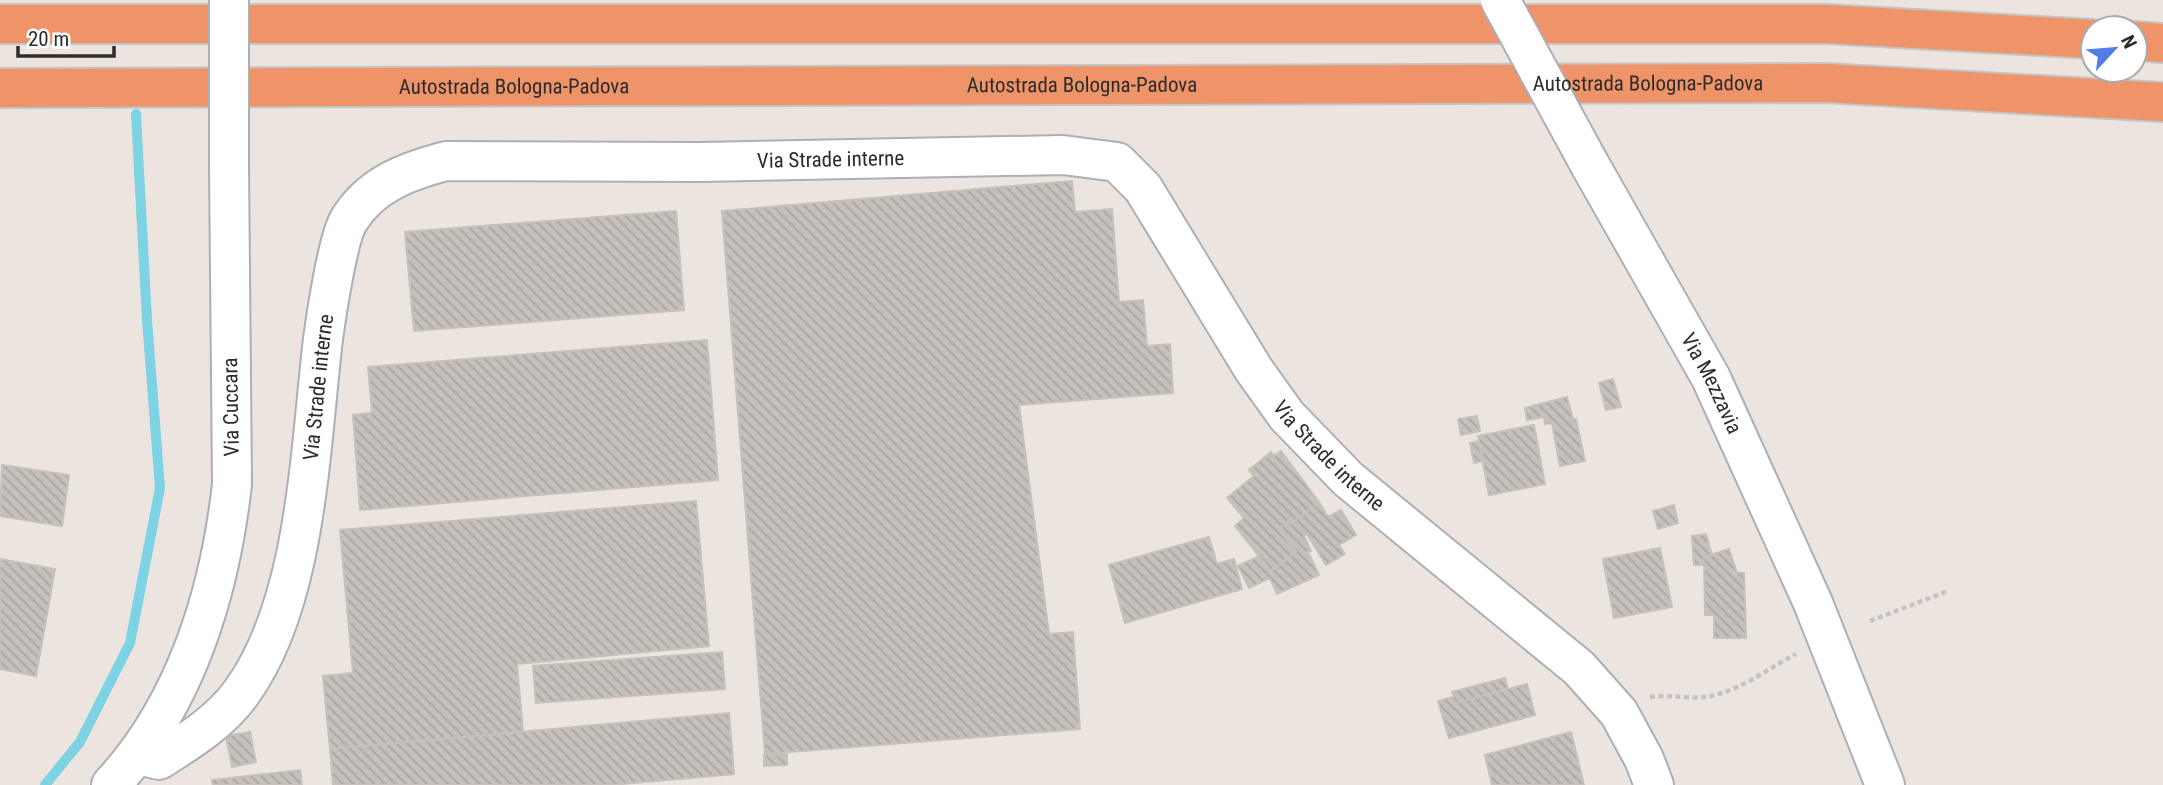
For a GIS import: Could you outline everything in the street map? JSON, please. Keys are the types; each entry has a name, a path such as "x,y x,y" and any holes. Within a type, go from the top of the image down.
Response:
{"highway":[{"path":"0,24 1827,24 2079,38"},
{"name":"Autostrada Bologna-Padova","path":"0,88 1826,83 2163,102"}],"street":[{"name":"Via Cuccara","path":"111,785 139,755 188,662 210,606 227,531 232,484 229,0"},
{"name":"Via Mezzavia","path":"1500,0 1711,378 1813,603 1885,785"},
{"name":"Via Strade interne","path":"139,755 159,760 220,717 241,693 264,654 299,552 326,309 348,221 381,185 412,170 446,161 699,162 1063,155 1117,162 1143,188 1254,370 1287,416 1348,479 1579,668 1619,713 1644,759 1654,785"}],"path":[{"path":"1870,621 1948,591"},
{"path":"1619,713 1651,697 1668,695 1691,698 1728,691 1798,653"}],"building":[{"path":"1072,181 1075,212 1112,209 1119,302 1143,300 1147,346 1170,344 1173,393 1019,405 1049,634 1073,632 1080,729 765,754 722,211"},
{"path":"676,211 684,310 414,331 405,232"},
{"path":"707,340 718,480 360,510 353,415 372,413 368,367"},
{"path":"1613,379 1621,407 1606,410 1599,383"},
{"path":"1567,397 1573,419 1576,419 1585,461 1560,466 1552,423 1545,424 1544,417 1527,420 1525,408"},
{"path":"1477,416 1480,431 1461,435 1458,419"},
{"path":"1534,425 1545,484 1489,495 1478,436"},
{"path":"1479,441 1483,461 1474,463 1470,443"},
{"path":"1281,451 1319,502 1291,524 1288,521 1278,529 1296,551 1271,571 1235,526 1244,518 1227,498 1254,476 1249,470 1271,452 1274,456"},
{"path":"2,465 69,475 62,526 0,516"},
{"path":"696,501 709,646 517,664 523,732 330,749 323,676 353,673 340,530"},
{"path":"1319,502 1328,517 1341,510 1356,535 1339,545 1345,554 1326,565 1307,534 1304,536 1311,551 1308,552 1319,575 1277,594 1270,578 1249,588 1238,566 1259,556 1271,571 1296,551 1278,529 1288,521 1291,524"},
{"path":"1674,505 1678,523 1658,529 1653,511"},
{"path":"1706,534 1712,555 1704,557 1704,565 1694,565 1692,536"},
{"path":"1209,537 1217,564 1234,559 1242,589 1125,623 1109,565"},
{"path":"1660,548 1672,607 1614,618 1603,559"},
{"path":"1729,549 1737,573 1744,573 1746,638 1714,638 1714,615 1705,615 1704,557"},
{"path":"0,559 55,569 36,676 0,669"},
{"path":"722,652 725,689 536,703 533,666"},
{"path":"1505,678 1508,689 1459,702 1452,692"},
{"path":"1527,684 1535,715 1449,738 1438,701 1457,696 1459,702"},
{"path":"729,713 734,774 611,785 333,785 330,749"},
{"path":"250,732 256,762 232,767 226,736"},
{"path":"1571,732 1584,785 1492,785 1485,755"},
{"path":"787,754 787,765 764,766 764,755"},
{"path":"300,770 302,785 213,785 212,780"}],"waterway":[{"path":"45,785 80,742 130,643 160,488 147,320 136,114"}]}
